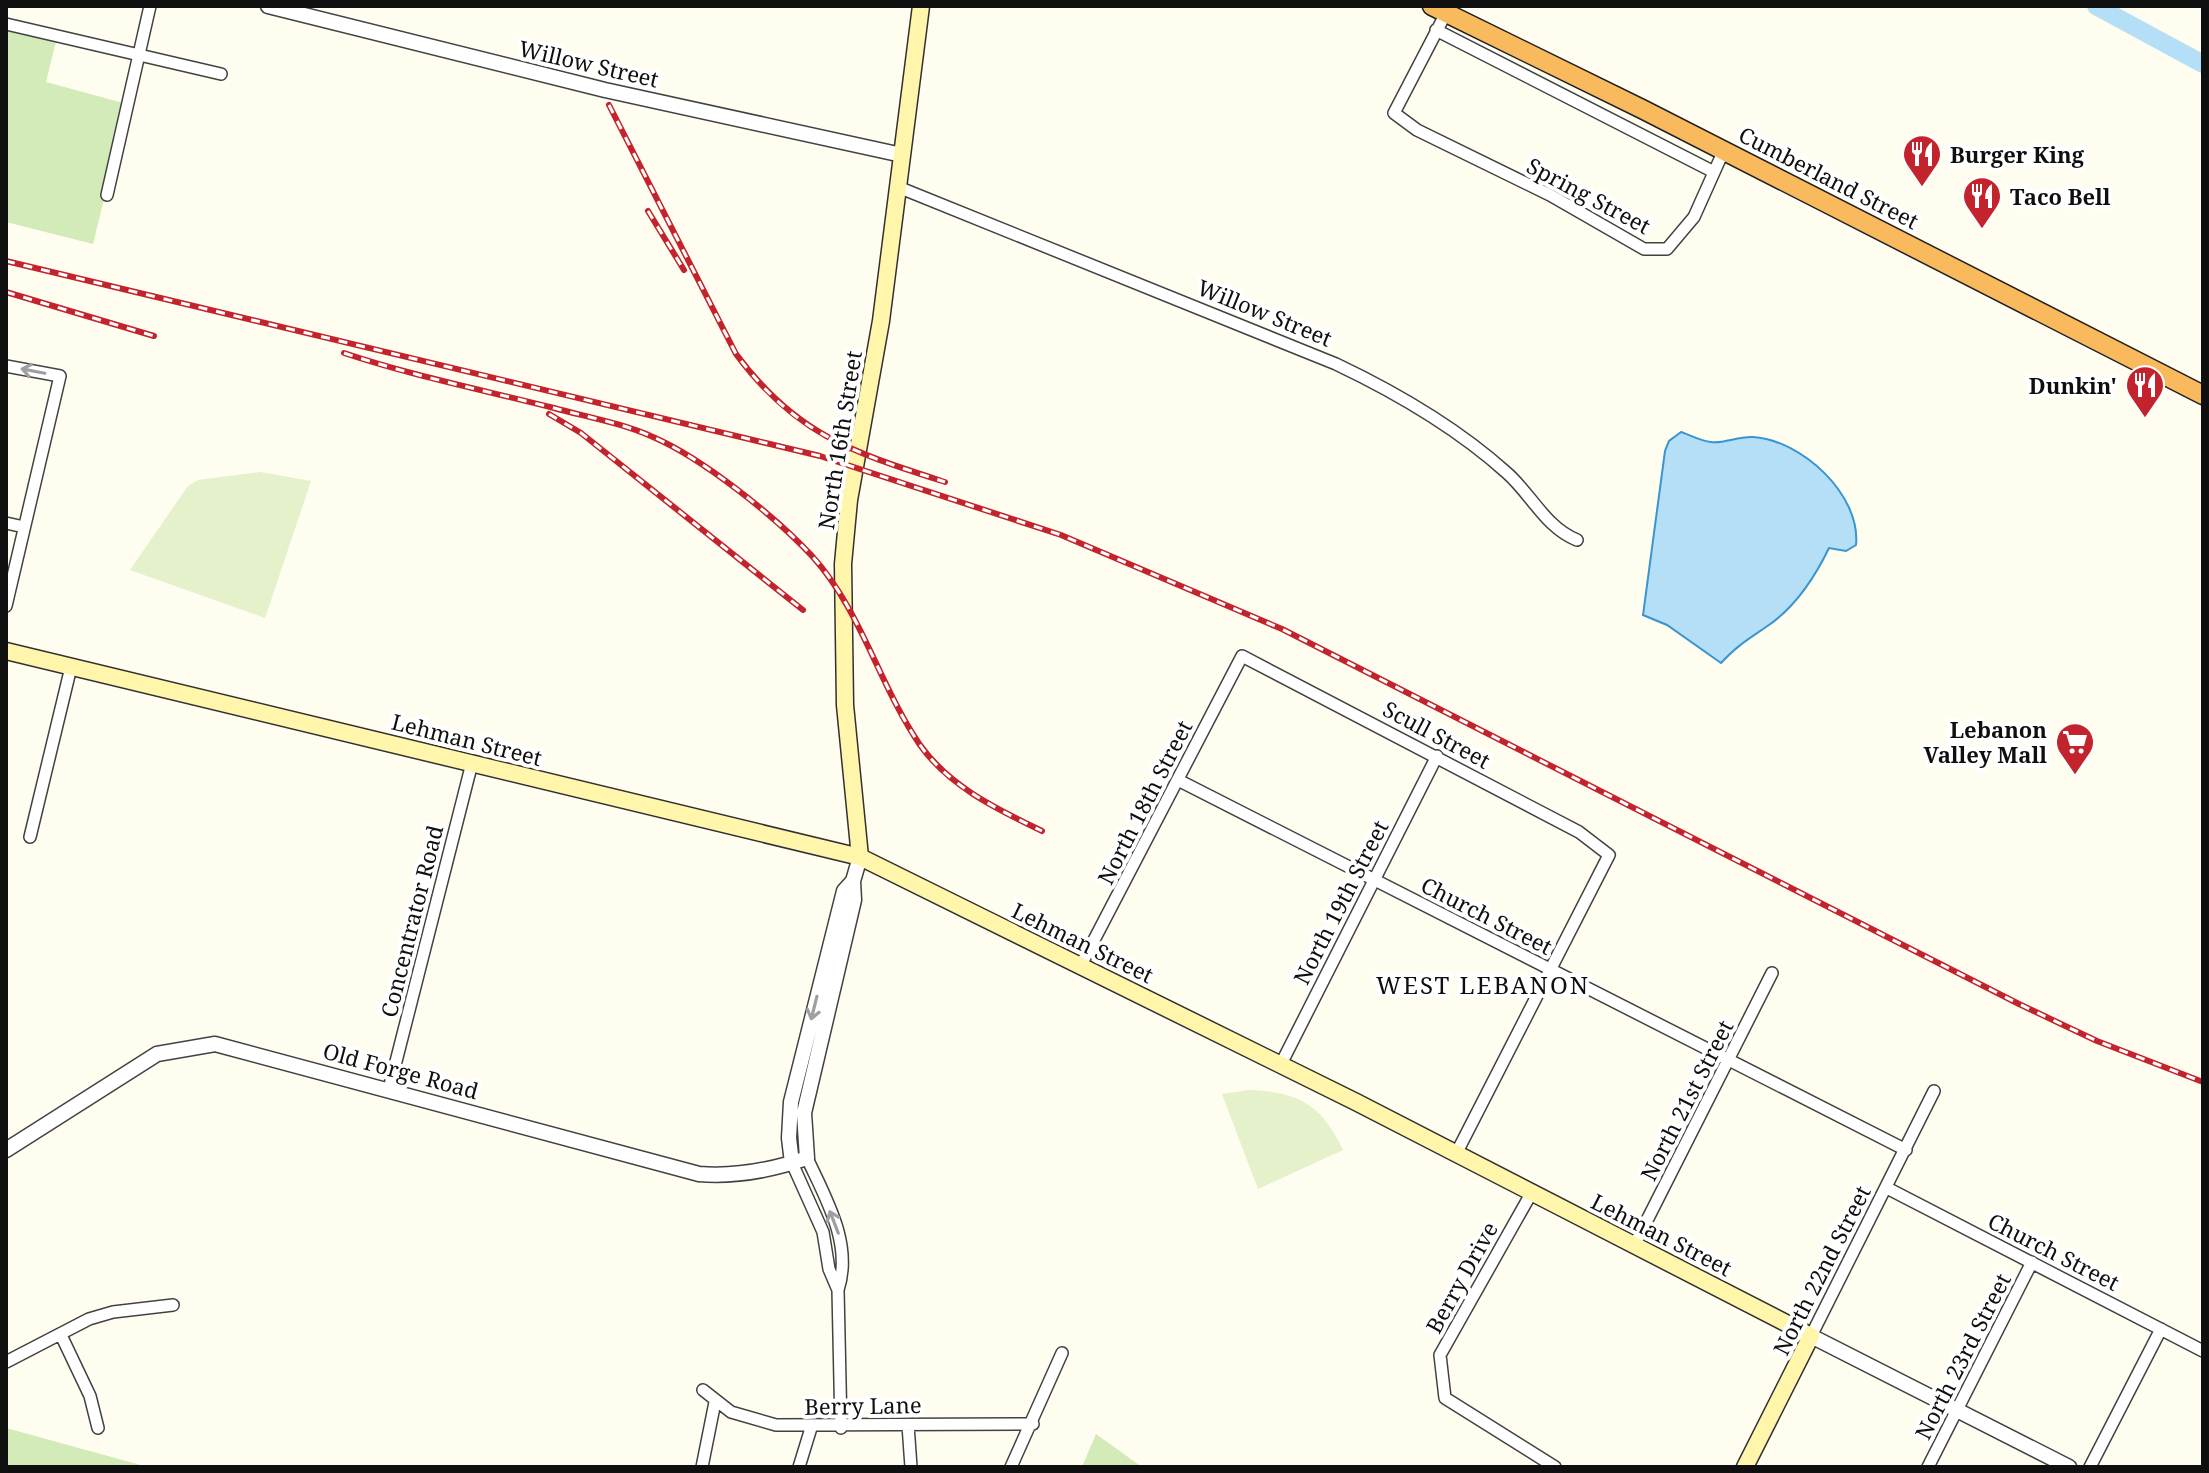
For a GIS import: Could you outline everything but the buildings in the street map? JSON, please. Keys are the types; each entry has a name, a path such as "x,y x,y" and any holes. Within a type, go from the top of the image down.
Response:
{"highway":[{"name":"Cumberland Street","path":"1439,9 1724,150 2203,395"}],"main road":[{"name":"North 16th Street","path":"860,857 845,705 843,564 849,500 881,321 921,6"},
{"name":"Lehman Street","path":"6,651 860,857 1457,1152 1811,1336"},
{"name":"North 22nd Street","path":"1745,1467 1811,1336"}],"street":[{"path":"107,195 150,6"},
{"name":"Willow Street","path":"268,6 605,90 902,155"},
{"path":"1439,9 1436,30 1714,172"},
{"path":"6,24 221,74"},
{"name":"Spring Street","path":"1436,30 1394,113 1417,130 1550,195 1644,249 1667,249 1694,217 1724,150"},
{"name":"Willow Street","path":"898,187 1336,364 1397,393 1466,439 1509,474 1558,530 1577,540"},
{"path":"6,366 60,376 6,606"},
{"path":"6,523 24,527"},
{"name":"Scull Street","path":"1242,656 1579,832 1609,855 1551,970"},
{"name":"North 18th Street","path":"1081,965 1242,656"},
{"path":"30,837 71,667"},
{"name":"North 19th Street","path":"1280,1066 1437,756"},
{"name":"Concentrator Road","path":"389,1089 472,763"},
{"name":"Church Street","path":"1178,780 1906,1150"},
{"name":"North 16th Street","path":"841,1428 838,1290 844,1271 841,1241 799,1160 804,1113 854,900 853,881 860,857"},
{"path":"1457,1152 1551,970"},
{"name":"North 21st Street","path":"1634,1246 1772,973"},
{"name":"Old Forge Road","path":"6,1150 157,1054 188,1046 215,1044 699,1174 724,1176 799,1160"},
{"name":"North 22nd Street","path":"1811,1336 1934,1091"},
{"name":"Church Street","path":"1887,1188 2203,1351"},
{"name":"Berry Drive","path":"1532,1192 1440,1355 1445,1398 1555,1467"},
{"name":"North 23rd Street","path":"1928,1467 2032,1262"},
{"path":"6,1362 89,1319 113,1312 173,1305"},
{"path":"2090,1467 2161,1329"},
{"path":"61,1335 90,1396 98,1428"},
{"name":"Lehman Street","path":"1811,1336 2069,1467"},
{"path":"1011,1467 1033,1424 1062,1353"},
{"name":"Berry Lane","path":"703,1390 715,1402 748,1419 811,1428 1033,1424"},
{"path":"702,1467 715,1402"},
{"path":"908,1425 911,1467"},
{"path":"799,1467 811,1428"}],"green space":[{"path":"6,24 57,37 46,82 127,104 93,244 6,222"},
{"path":"260,472 311,481 265,618 130,570 188,486 198,480"},
{"path":"1249,1090 1282,1094 1307,1104 1326,1122 1343,1150 1258,1189 1222,1094"},
{"path":"6,1428 148,1467 6,1467"},
{"path":"1096,1434 1142,1467 1082,1467"}],"water":[{"path":"1681,432 1711,442 1753,437 1772,440 1790,448 1825,473 1849,507 1855,526 1856,545 1846,551 1829,548 1795,602 1721,663 1667,625 1643,615 1665,451 1669,441"}],"waterway":[{"path":"2096,6 2203,64"}],"railway":[{"path":"609,105 736,354 758,382 781,404 828,437 882,461 945,482"},
{"path":"648,211 684,270"},
{"path":"6,261 820,456 1061,535 1282,629 2019,1004 2097,1041 2203,1082"},
{"path":"6,292 154,336"},
{"path":"344,353 629,428 653,437 715,473 778,523 829,577 857,624 906,722 932,760 975,796 1042,831"},
{"path":"549,414 581,433 803,610"}],"place":[{"name":"Burger King","path":"1922,188"},
{"name":"Taco Bell","path":"1982,230"},
{"name":"Dunkin'","path":"2145,419"},
{"name":"Lebanon Valley Mall","path":"2075,776"}],"district":[{"name":"WEST LEBANON","path":"1483,984"}]}
